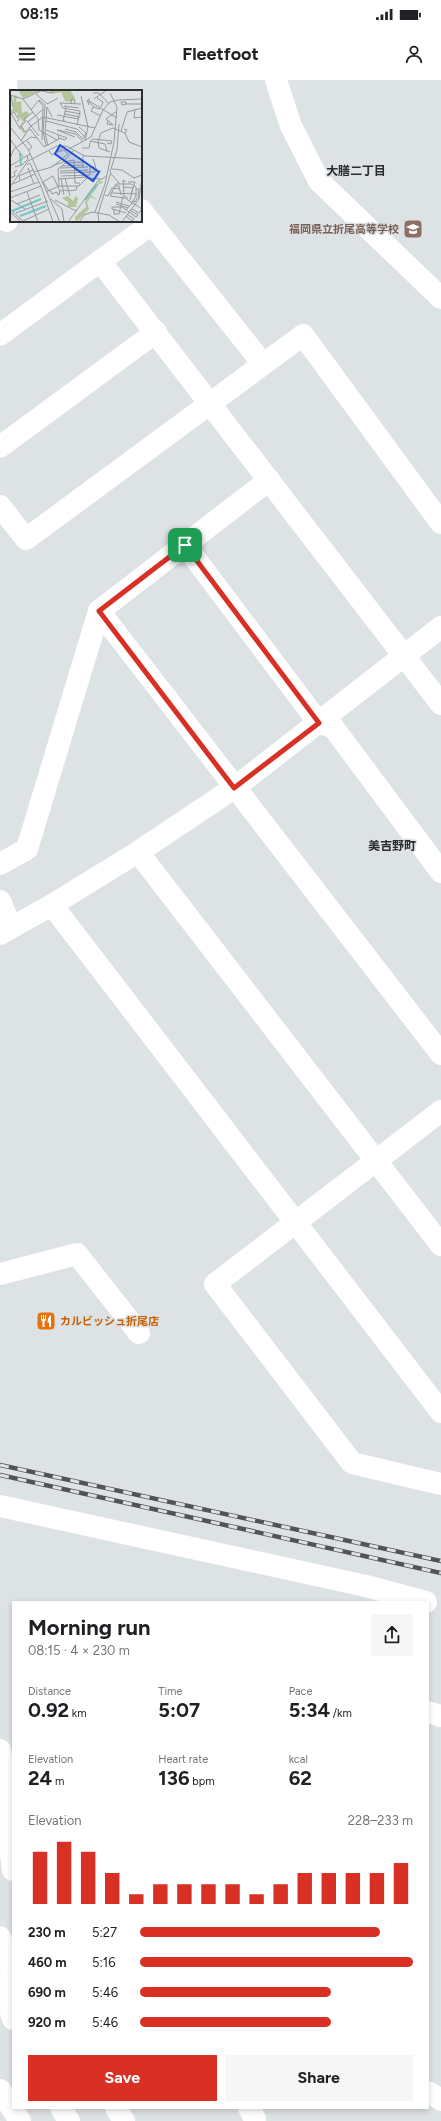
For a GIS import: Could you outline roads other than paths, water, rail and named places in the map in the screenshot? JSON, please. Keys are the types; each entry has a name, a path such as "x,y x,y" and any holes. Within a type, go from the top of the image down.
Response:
{"main road":[{"path":"2,218 8,131 6,80"},
{"path":"276,80 291,126 319,181 441,298"},
{"path":"146,217 263,364"},
{"path":"0,335 100,261 141,222"},
{"path":"100,261 441,704"},
{"path":"0,447 156,332"},
{"path":"0,506 26,539 303,335 441,524"},
{"path":"0,864 27,849 99,611 269,480"},
{"path":"185,545 319,723 333,727 441,872"},
{"path":"99,611 234,788 441,1054"},
{"path":"0,902 6,931 52,905 138,852 234,788 441,627"},
{"path":"138,852 377,1160 441,1245"},
{"path":"52,905 441,1412"},
{"path":"441,1111 215,1284 352,1462 441,1484"},
{"path":"0,1274 76,1254 139,1333"},
{"path":"0,1506 366,1586 423,1601"},
{"path":"429,1603 441,1606"},
{"path":"429,1712 441,1716"},
{"path":"0,1750 12,1824"},
{"path":"0,1771 12,1862"},
{"path":"0,1937 12,1969"},
{"path":"0,1982 12,2016"},
{"path":"0,2090 12,2109"},
{"path":"429,2093 441,2100"},
{"path":"12,2109 20,2121"},
{"path":"62,2109 69,2121"},
{"path":"77,2109 84,2121"},
{"path":"102,2109 108,2121"},
{"path":"117,2109 124,2121"}],"railway":[{"path":"0,1465 441,1561"},
{"path":"0,1475 441,1573"}],"place":[{"name":"福岡県立折尾高等学校","path":"413,229"},
{"name":"カルビッシュ折尾店","path":"46,1321"}],"district":[{"name":"大膳二丁目","path":"356,171"},
{"name":"美吉野町","path":"392,846"}]}
